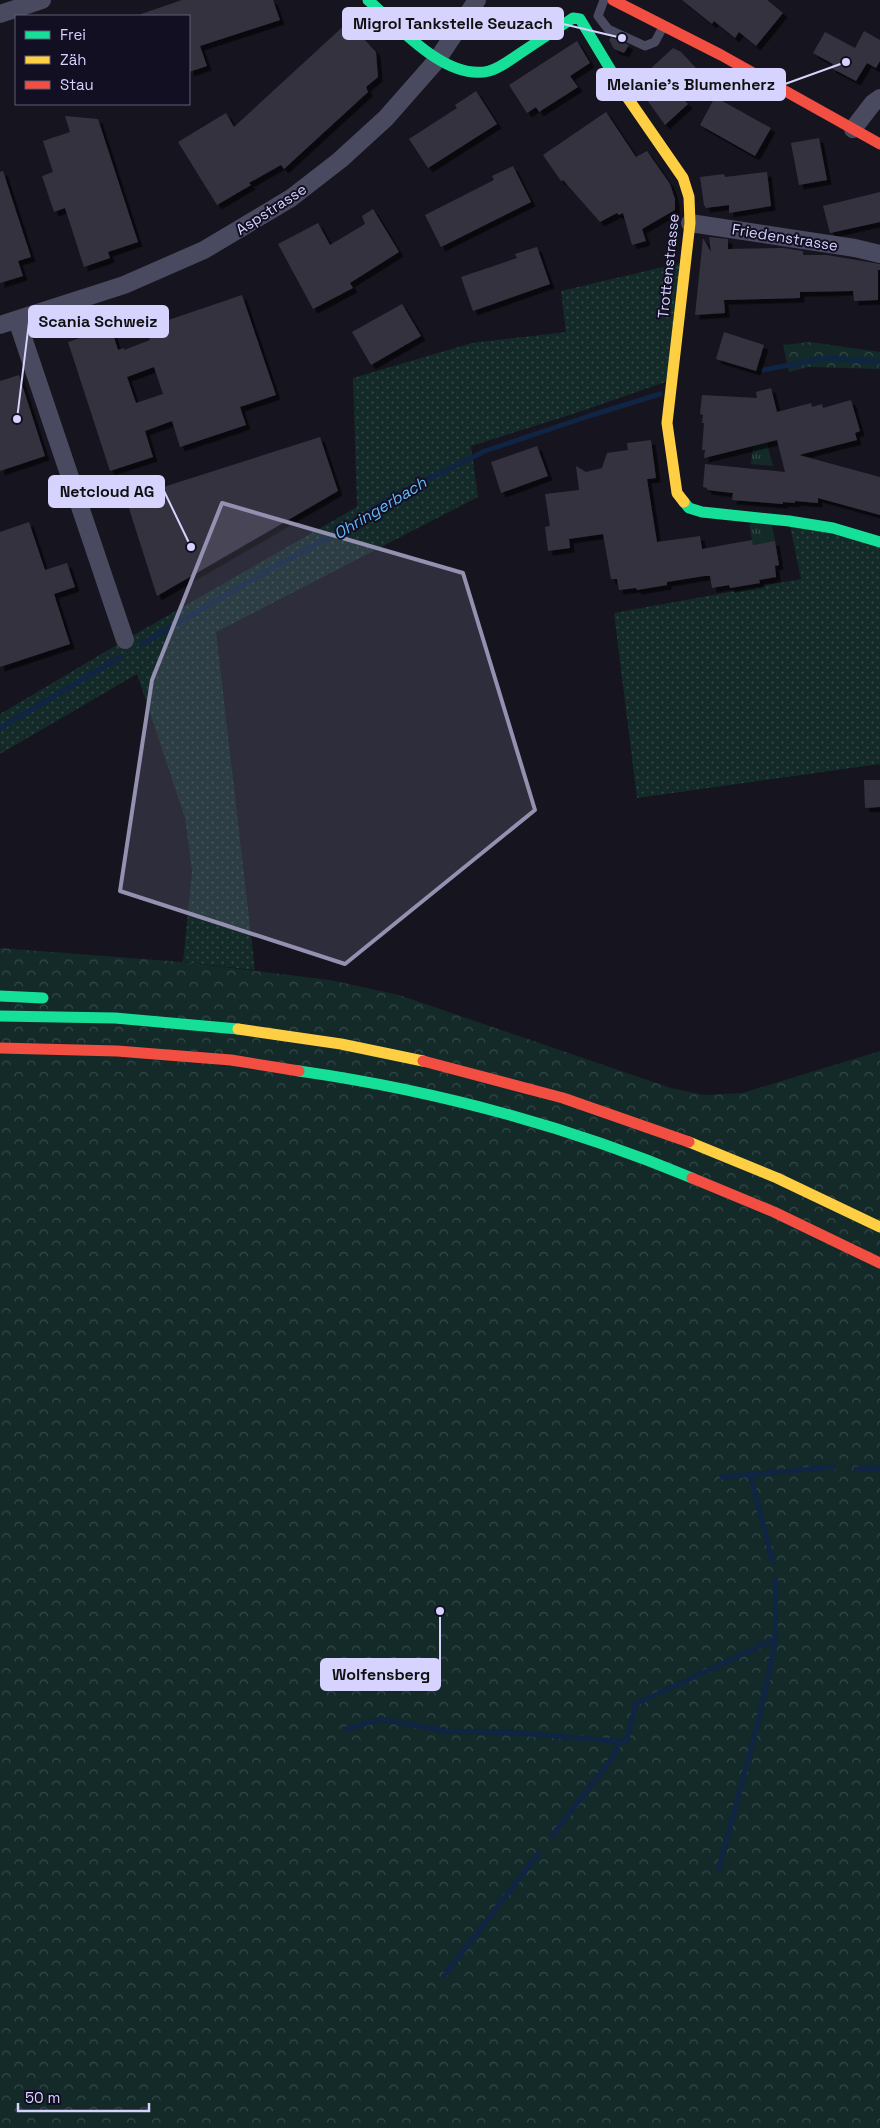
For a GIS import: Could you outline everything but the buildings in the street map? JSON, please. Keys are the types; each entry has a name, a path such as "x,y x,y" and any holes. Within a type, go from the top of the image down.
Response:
{"main road":[{"name":"Trottenstrasse","path":"368,0 438,60 460,69 477,72 489,71 502,65 573,18 580,20 623,91 683,178 690,198 690,222 667,423 677,493 689,508 702,512 833,528 880,542"},
{"path":"613,0 721,55 880,144"},
{"path":"0,996 50,998"},
{"path":"96,1006 170,1022"},
{"path":"0,1016 75,1016 170,1022 264,1032 359,1047 452,1067 544,1092 634,1121 724,1155 810,1193 880,1228"},
{"path":"0,1048 121,1050 214,1058 306,1070 444,1097 535,1122 668,1167 762,1206 880,1263"}],"street":[{"path":"0,14 42,0"},
{"name":"Aspstrasse","path":"8,322 124,285 204,250 291,198 340,160 386,118 438,60 477,0"},
{"path":"853,129 873,103 880,98"},
{"name":"Friedenstrasse","path":"690,222 854,248 880,254"},
{"path":"8,322 125,640"}],"lane":[{"path":"604,0 598,16 608,29 645,46 655,42 663,26"}],"highlighted area":[{"path":"222,503 463,573 535,810 345,964 120,891 152,680"}],"green space":[{"path":"684,262 671,380 576,413 471,446 478,497 216,632 255,970 183,962 192,871 185,818 137,674 0,754 0,714 357,507 353,378 472,343 566,332 561,291"},
{"path":"810,342 880,352 880,369 809,367 789,372 783,345"},
{"path":"767,443 773,466 751,464 753,446"},
{"path":"789,521 880,542 880,764 637,798 614,613 801,579"},
{"path":"749,524 772,524 775,541 753,545"},
{"path":"0,948 183,962 330,980 399,995 671,1088 704,1095 742,1093 880,1051 880,2128 0,2128"}],"waterway":[{"name":"Ohringerbach","path":"763,370 827,358 880,362"},
{"name":"Ohringerbach","path":"142,644 272,568 354,524 380,504 485,451 660,394"},
{"name":"Ohringerbach","path":"0,728 120,657"},
{"path":"722,1477 834,1467"},
{"path":"856,1469 880,1468"},
{"path":"750,1474 773,1562"},
{"path":"719,1868 759,1719 775,1643 776,1580"},
{"path":"347,1729 381,1719 446,1731 517,1733 626,1742 636,1704 775,1639"},
{"path":"552,1836 615,1754 619,1741"},
{"path":"444,1976 538,1854"}],"traffic: fast":[{"path":"368,0 423,49 439,60 456,68 473,72 489,71 497,68 573,18 580,19 627,97"},
{"path":"684,502 689,508 702,512 789,521 833,528 880,542"},
{"path":"0,996 43,998"},
{"path":"0,1016 115,1018 238,1029"},
{"path":"299,1071 399,1088 498,1112 597,1142 692,1178"}],"traffic: slow":[{"path":"627,97 683,178 689,197 690,223 667,423 677,493 684,502"},
{"path":"238,1029 341,1044 423,1061"},
{"path":"689,1142 777,1178 880,1227"}],"traffic: jam":[{"path":"613,0 721,55 880,144"},
{"path":"0,1048 117,1051 231,1060 299,1071"},
{"path":"423,1061 563,1098 689,1142"},
{"path":"692,1178 774,1212 880,1263"}],"place":[{"name":"Migrol Tankstelle Seuzach","path":"622,38"},
{"name":"Melanie’s Blumenherz","path":"846,62"},
{"name":"Scania Schweiz","path":"17,419"},
{"name":"Netcloud AG","path":"191,547"},
{"name":"Wolfensberg","path":"440,1611"}]}
